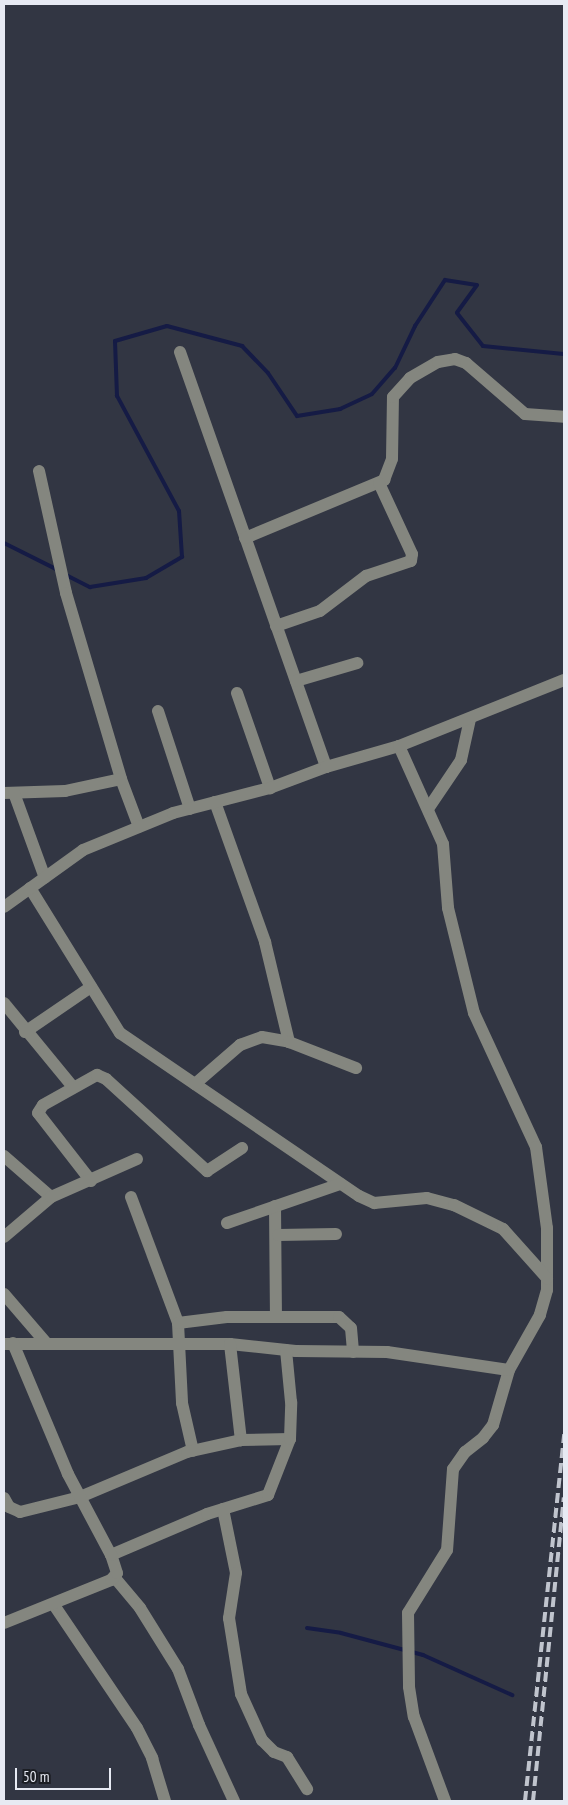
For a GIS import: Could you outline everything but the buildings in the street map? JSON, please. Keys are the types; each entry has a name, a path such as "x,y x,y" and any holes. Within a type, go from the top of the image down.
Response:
{"street":[{"path":"180,352 326,767"},
{"path":"245,538 379,483 387,477 392,459 393,397 410,378 438,362 455,359 466,363 525,414 564,417"},
{"path":"39,472 66,593 121,779 139,827"},
{"path":"276,626 320,611 356,581 405,565 413,559 379,483"},
{"path":"296,682 357,662"},
{"path":"4,907 82,850 190,809 270,788 326,767 399,746 470,719 543,686 564,680"},
{"path":"237,693 270,788"},
{"path":"158,711 190,809"},
{"path":"428,809 461,760 470,719"},
{"path":"399,746 443,844 448,908 474,1013 493,1060 532,1135 539,1160 547,1228 546,1278 540,1315 509,1370 493,1425 483,1438 465,1452 453,1469 447,1550 439,1566 413,1602 408,1613 407,1648 414,1718 445,1801"},
{"path":"44,878 9,793 65,791 121,779"},
{"path":"215,802 262,934 289,1042"},
{"path":"30,888 120,1032 340,1184 370,1202 427,1198 492,1222 509,1234 546,1278"},
{"path":"25,1032 91,987"},
{"path":"4,1003 25,1032 73,1087"},
{"path":"196,1084 247,1041 266,1038 289,1042 356,1068"},
{"path":"91,1180 38,1113 43,1105 97,1075 106,1079 207,1171 242,1148"},
{"path":"4,1156 51,1197"},
{"path":"4,1237 51,1197 137,1159"},
{"path":"228,1223 340,1184"},
{"path":"131,1196 178,1323 183,1415 193,1451"},
{"path":"275,1206 278,1235 276,1317"},
{"path":"278,1235 336,1234"},
{"path":"4,1294 48,1344"},
{"path":"178,1323 219,1317 343,1319 351,1328 352,1352"},
{"path":"4,1623 54,1605 115,1578 117,1572 111,1555 80,1497 9,1343 230,1344 286,1350 417,1354 509,1370"},
{"path":"230,1344 241,1440"},
{"path":"111,1555 223,1509 268,1495 290,1439 291,1402 286,1350"},
{"path":"4,1498 9,1507 20,1512 80,1497 148,1466 193,1451 241,1440 290,1439"},
{"path":"223,1509 236,1573 229,1618 241,1694 262,1740 274,1752 287,1757 307,1789"},
{"path":"115,1578 140,1608 178,1669 199,1725 234,1801"},
{"path":"54,1605 137,1728 152,1758 166,1801"}],"waterway":[{"path":"66,575 90,587 146,578 182,557 179,511 117,396 115,341 167,326 242,346 268,373 297,416 340,409 372,394 395,368 415,326 445,280 477,285 457,313 483,346 564,354"},
{"path":"4,543 58,570"},
{"path":"307,1628 341,1633 423,1655 512,1695"}],"railway":[{"path":"525,1801 564,1434"},
{"path":"533,1801 564,1498"}]}
